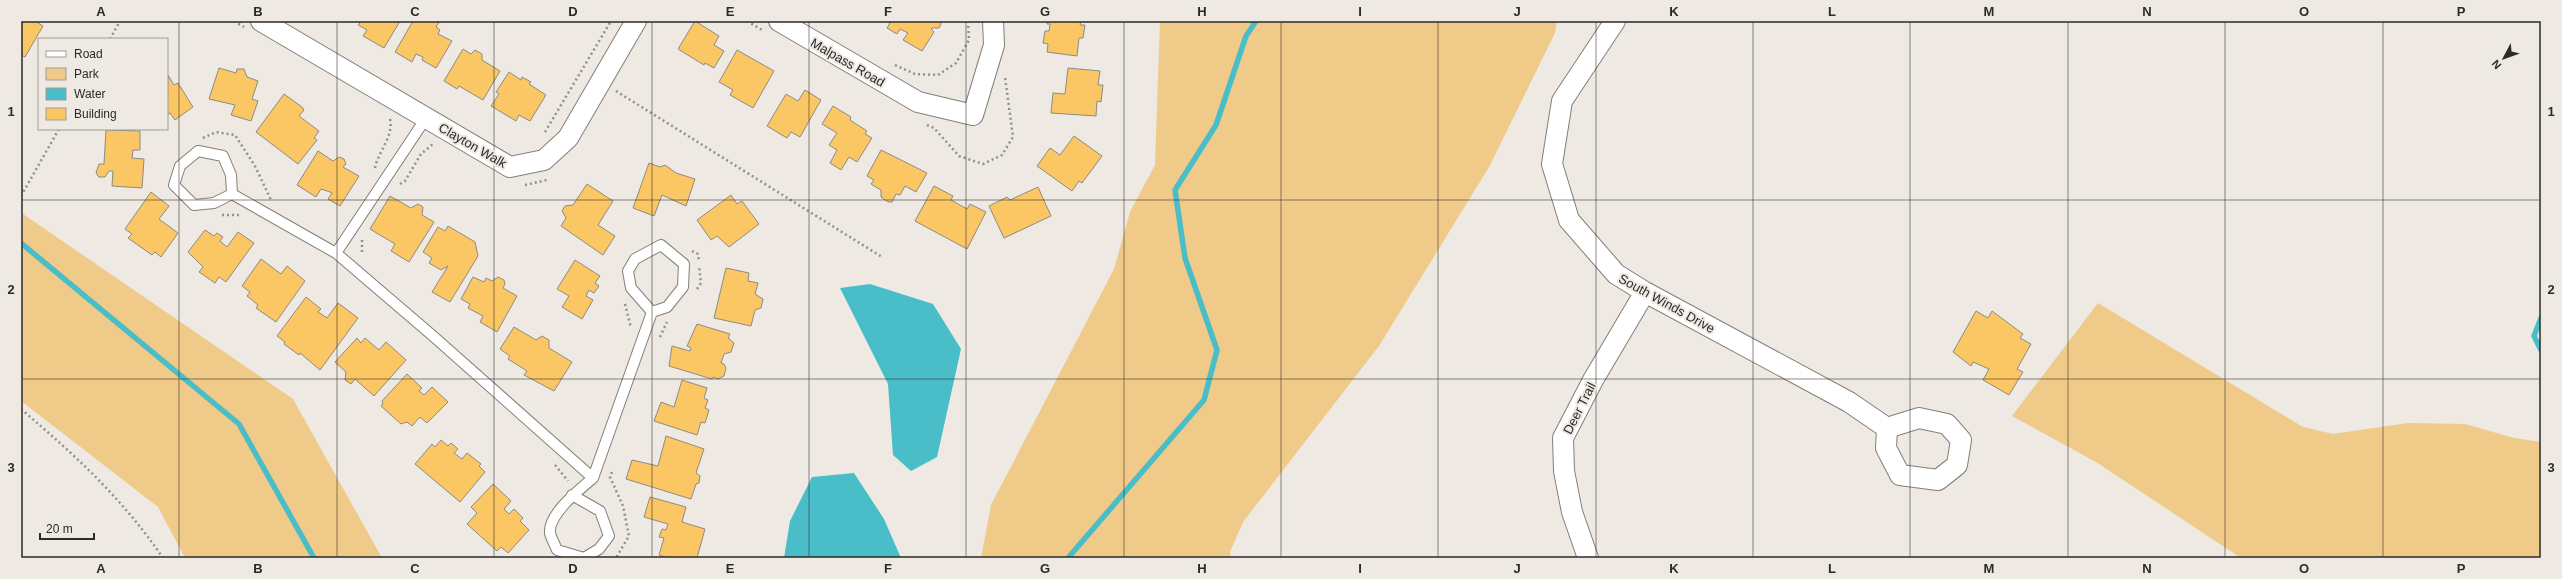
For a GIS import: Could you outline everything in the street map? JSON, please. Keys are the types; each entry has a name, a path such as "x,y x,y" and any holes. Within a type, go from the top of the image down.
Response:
{"street":[{"name":"Clayton Walk","path":"261,21 421,124 510,167 544,160 568,138 636,21"},
{"name":"Malpass Road","path":"779,21 918,102 974,115 994,45 993,21"},
{"name":"South Winds Drive","path":"1615,21 1562,101 1552,164 1569,220 1616,274 1645,292 1849,402 1887,428"},
{"name":"Deer Trail","path":"1588,558 1572,512 1564,471 1563,438 1593,380 1645,292"}],"lane":[{"path":"336,253 421,124"},
{"path":"198,151 223,156 231,174 232,194 214,203 194,205 174,185 180,166 198,151"},
{"path":"232,194 336,253 434,336 593,478"},
{"path":"572,496 600,511 609,536 599,549 584,558 557,550 550,532 555,516 572,496 593,478 652,312 667,306 683,287 684,264 661,245 636,259 628,271 631,288 652,312"}],"path":[{"path":"111,38 120,21"},
{"path":"541,136 611,21"},
{"path":"890,63 916,74 938,74 956,63 969,40 968,21"},
{"path":"615,91 882,257"},
{"path":"374,172 376,160 388,137 391,122 388,113 421,124 435,142 421,154 405,181 398,185"},
{"path":"21,196 58,130"},
{"path":"198,139 216,132 235,135 255,166 272,202"},
{"path":"221,215 244,215"},
{"path":"365,234 362,240 361,254 366,260"},
{"path":"21,408 83,463 138,521 164,558"},
{"path":"553,463 568,478"},
{"path":"610,477 623,506 629,536 616,558"}],"green space":[{"path":"1160,21 1557,21 1555,33 1489,167 1379,346 1243,522 1230,552 1231,558 981,558 991,505 1114,269 1130,212 1155,165"},
{"path":"23,214 293,399 382,558 185,558 158,507 21,401"},
{"path":"2098,303 2303,427 2333,434 2408,423 2465,424 2514,438 2541,442 2541,558 2241,558 2096,462 2012,416"}],"water":[{"path":"870,284 933,304 961,349 937,457 911,471 893,455 888,384 840,288"},
{"path":"854,473 884,519 901,558 784,558 790,521 812,477"}],"building":[{"path":"21,21 35,21 43,26 25,57 21,55"},
{"path":"357,21 400,21 384,48 363,36 367,30 358,25 360,23"},
{"path":"413,21 440,21 436,27 440,30 438,34 452,41 436,68 422,60 423,57 416,54 412,62 395,52"},
{"path":"695,21 719,36 714,45 724,51 714,68 705,63 704,65 678,49"},
{"path":"886,21 940,21 941,24 939,28 931,29 934,32 922,51 903,40 908,33 900,29 897,34 887,28 890,23"},
{"path":"1047,21 1081,21 1080,25 1085,25 1083,38 1079,38 1077,56 1047,52 1048,44 1043,43 1045,31 1049,31 1050,24 1047,24"},
{"path":"463,49 471,54 475,50 482,54 482,60 500,71 483,100 459,86 457,89 444,81"},
{"path":"737,50 774,71 753,108 730,95 733,90 719,82"},
{"path":"219,68 236,73 237,69 244,69 247,77 258,81 252,99 258,101 251,121 231,115 235,105 209,99"},
{"path":"1068,68 1100,71 1098,85 1103,85 1101,102 1097,101 1096,116 1051,113 1053,93 1065,94"},
{"path":"509,72 521,80 522,77 531,82 529,84 546,95 530,121 519,115 516,121 491,106 499,94 496,92"},
{"path":"168,75 174,85 178,83 193,107 175,120 170,113 168,114"},
{"path":"805,90 821,100 800,137 791,132 787,138 767,126 786,94 798,101"},
{"path":"284,94 302,107 304,110 299,116 319,131 314,138 317,140 298,164 256,132"},
{"path":"833,106 851,117 850,120 867,131 865,134 872,138 857,162 849,157 841,170 830,163 837,150 829,145 837,133 822,124"},
{"path":"106,130 140,131 140,150 133,150 132,158 144,159 142,188 112,186 113,171 109,171 105,177 99,177 96,173 99,164 104,164"},
{"path":"1074,136 1102,156 1082,183 1079,181 1072,191 1037,166 1050,148 1060,155"},
{"path":"881,150 927,173 916,192 905,186 900,195 896,194 892,202 888,202 881,197 881,190 871,184 874,180 867,176"},
{"path":"318,151 333,161 339,157 344,159 346,164 343,167 359,176 340,206 328,199 332,193 330,192 321,189 316,197 297,185"},
{"path":"649,163 660,167 665,165 676,173 695,179 686,206 662,195 654,216 633,208"},
{"path":"587,184 613,201 598,225 615,236 603,255 561,226 566,218 562,211 565,206 573,205"},
{"path":"934,186 953,196 951,200 967,209 970,204 986,212 967,249 915,221"},
{"path":"1038,187 1051,216 1004,238 989,206 1007,197 1010,200"},
{"path":"151,192 169,206 159,219 178,233 161,257 155,252 152,255 128,238 132,234 125,229"},
{"path":"731,195 737,204 742,201 759,224 729,247 717,236 711,240 697,220"},
{"path":"390,196 411,208 418,204 423,207 422,215 434,222 409,262 391,251 395,244 370,229"},
{"path":"448,226 475,242 478,256 450,302 432,292 448,266 441,270 429,263 432,258 423,252 438,227 445,231"},
{"path":"205,230 214,236 217,233 223,237 220,241 227,247 238,232 254,243 226,282 219,277 215,283 199,272 203,267 188,252"},
{"path":"261,259 281,274 287,266 305,281 276,322 256,308 258,305 247,296 250,292 242,286"},
{"path":"575,260 600,276 595,283 599,286 594,293 589,290 586,296 593,300 582,319 562,307 569,296 557,289"},
{"path":"726,268 749,273 748,281 758,283 755,294 763,299 761,308 755,310 751,326 714,318"},
{"path":"473,277 484,282 486,278 492,281 498,277 504,280 505,284 503,288 517,296 497,332 480,322 483,316 468,308 470,304 461,299"},
{"path":"306,297 321,309 318,312 327,318 338,303 358,318 320,370 300,353 299,355 284,344 285,342 277,336"},
{"path":"1976,311 1988,318 1992,311 2023,334 2020,338 2031,344 2017,369 2023,372 2009,395 1983,380 1989,369 1973,362 1971,366 1953,352"},
{"path":"697,324 730,334 728,338 734,343 731,352 724,354 721,363 724,364 726,368 724,376 718,379 713,377 712,379 669,366 672,346 690,351 691,348 687,346"},
{"path":"514,327 536,340 542,336 549,340 549,348 572,362 554,391 524,375 527,371 508,359 510,356 500,349"},
{"path":"357,338 361,343 365,338 379,350 386,342 406,360 374,396 355,379 351,384 345,380 346,372 335,362"},
{"path":"407,374 422,388 419,391 424,395 432,387 448,402 427,423 420,417 412,426 407,422 401,424 381,406 383,403 382,401"},
{"path":"682,380 707,388 704,398 708,400 705,408 709,410 705,423 701,422 697,435 654,421 661,402 674,407"},
{"path":"666,436 704,449 696,473 700,476 699,483 696,484 691,499 626,479 632,460 658,466"},
{"path":"441,440 448,446 451,443 458,449 454,453 462,459 467,453 481,464 479,466 485,472 460,502 415,464 432,444 435,447"},
{"path":"493,484 511,501 504,509 509,514 514,509 523,518 520,521 529,530 508,553 501,547 497,551 467,524 477,513 471,507"},
{"path":"650,497 686,507 682,522 705,529 697,558 668,558 659,555 664,538 659,537 662,529 666,530 668,524 644,517"}],"waterway":[{"path":"1068,558 1204,400 1217,350 1185,258 1175,190 1216,125 1246,36 1256,21"},
{"path":"21,243 239,424 314,558"},
{"path":"2541,318 2534,336 2541,350"}]}
